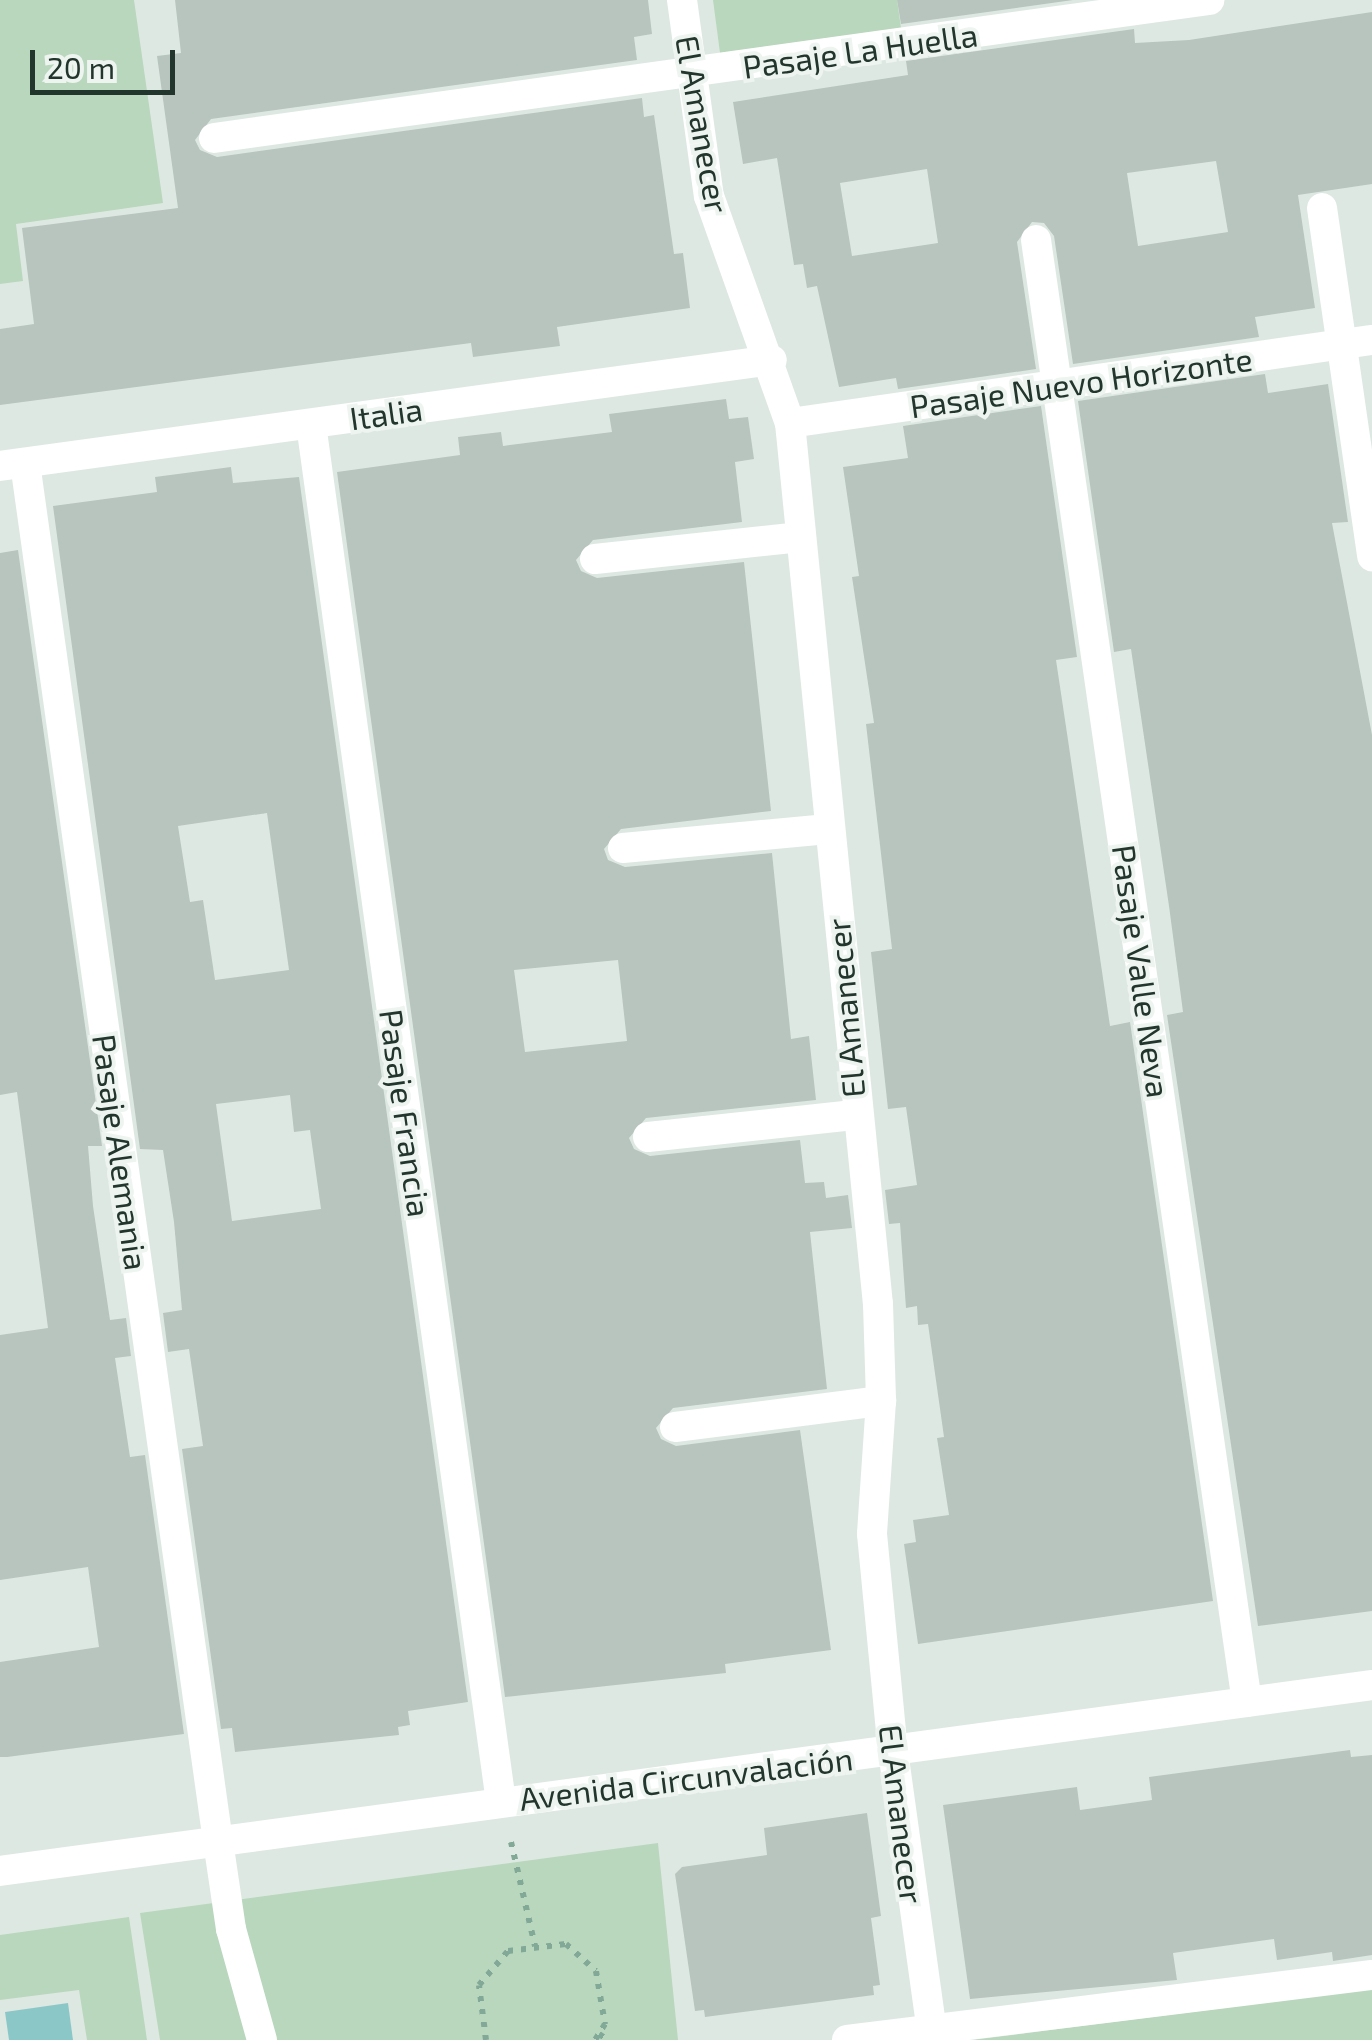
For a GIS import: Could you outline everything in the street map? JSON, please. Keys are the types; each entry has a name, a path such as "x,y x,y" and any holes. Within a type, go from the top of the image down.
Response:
{"street":[{"name":"El Amanecer","path":"682,0 709,196 772,360 790,424 854,1116 878,1304 881,1401 872,1534 893,1751 931,2034"},
{"name":"Pasaje La Huella","path":"214,138 1209,0"},
{"path":"1322,208 1372,556"},
{"name":"Pasaje Valle Neva","path":"1036,240 1247,1702"},
{"name":"Pasaje Nuevo Horizonte","path":"790,424 1372,340"},
{"name":"Italia","path":"12,464 772,360"},
{"name":"Pasaje Francia","path":"311,424 501,1802"},
{"name":"Pasaje Alemania","path":"12,464 232,1929 262,2040"},
{"path":"596,559 801,536"},
{"path":"623,848 828,829"},
{"path":"648,1137 854,1116"},
{"path":"675,1427 881,1401"},
{"name":"Avenida Circunvalación","path":"0,1871 1372,1685"},
{"path":"847,2040 931,2034 1372,1975"}],"path":[{"path":"501,1802 536,1947"},
{"path":"486,2040 479,1985 508,1951 566,1944 596,1970 604,2024 597,2037 608,2040"}],"green space":[{"path":"0,0 134,0 163,203 16,224 23,281 0,284"},
{"path":"713,0 897,0 901,28 720,53"},
{"path":"658,1843 678,2040 160,2040 140,1913"},
{"path":"129,1917 147,2040 87,2040 79,1990 0,2000 0,1935"},
{"path":"1372,1989 1372,2040 972,2040"}],"water":[{"path":"68,2003 73,2040 9,2040 5,2012"}],"building":[{"path":"175,0 648,0 652,34 634,37 637,60 211,119 195,140 200,150 217,157 642,98 644,117 654,115 674,254 683,253 690,308 557,327 560,346 473,357 471,343 0,405 0,329 34,324 22,228 178,208 157,56 181,53"},
{"path":"897,0 1073,0 901,24"},
{"path":"1372,12 1372,184 1298,195 1315,308 1255,317 1259,337 1073,364 1054,236 1044,223 1032,222 1017,242 1036,369 898,389 896,378 839,387 817,286 807,288 803,264 794,265 777,158 743,164 733,102 908,75 906,61 1134,29 1135,43 1189,40","holes":["1216,161 1228,232 1138,246 1127,173","927,169 938,243 852,256 840,183"]},
{"path":"1265,374 1268,393 1328,384 1348,522 1332,523 1372,735 1372,1611 1258,1626 1167,1015 1183,1012 1169,906 1131,649 1114,652 1078,401"},
{"path":"726,399 729,419 748,417 754,459 735,462 742,522 593,540 576,560 581,571 597,578 744,562 771,811 621,829 604,849 608,860 625,867 772,853 791,1039 809,1036 816,1100 646,1118 629,1138 634,1149 650,1156 800,1140 805,1183 824,1182 826,1198 848,1195 852,1228 810,1232 827,1389 673,1408 656,1428 661,1439 676,1446 800,1430 831,1650 725,1664 726,1673 505,1697 337,472 460,455 458,437 501,432 503,446 612,432 609,414","holes":["618,960 627,1041 525,1052 514,970"]},
{"path":"1041,406 1077,657 1056,660 1110,1026 1130,1022 1213,1601 918,1644 904,1544 916,1542 913,1520 949,1515 937,1438 944,1437 928,1324 918,1325 917,1306 906,1308 900,1223 889,1224 885,1190 917,1185 906,1107 888,1109 871,952 892,949 866,724 874,723 852,577 859,576 843,467 908,458 903,426"},
{"path":"231,467 233,483 299,477 468,1702 408,1711 410,1725 398,1727 399,1735 235,1752 232,1728 221,1729 182,1449 203,1446 189,1349 168,1352 163,1313 182,1310 174,1222 163,1150 140,1149 53,506 157,492 155,477","holes":["267,813 289,970 215,980 203,900 190,902 178,826","290,1095 294,1132 310,1130 321,1209 232,1221 216,1104"]},
{"path":"18,550 102,1146 88,1146 93,1206 110,1320 126,1318 131,1356 115,1358 130,1457 145,1455 184,1734 0,1757 0,1662 99,1647 88,1567 0,1580 0,1335 48,1328 17,1092 0,1095 0,553"},
{"path":"1350,1750 1351,1757 1372,1755 1372,1955 1333,1961 1332,1952 1277,1960 1274,1939 1173,1953 1177,1980 970,1999 943,1805 1077,1787 1080,1810 1152,1800 1149,1777"},
{"path":"867,1813 881,1916 871,1918 880,1985 873,1986 874,1995 705,2017 704,2010 695,2011 675,1874 682,1867 767,1855 764,1828"}]}
